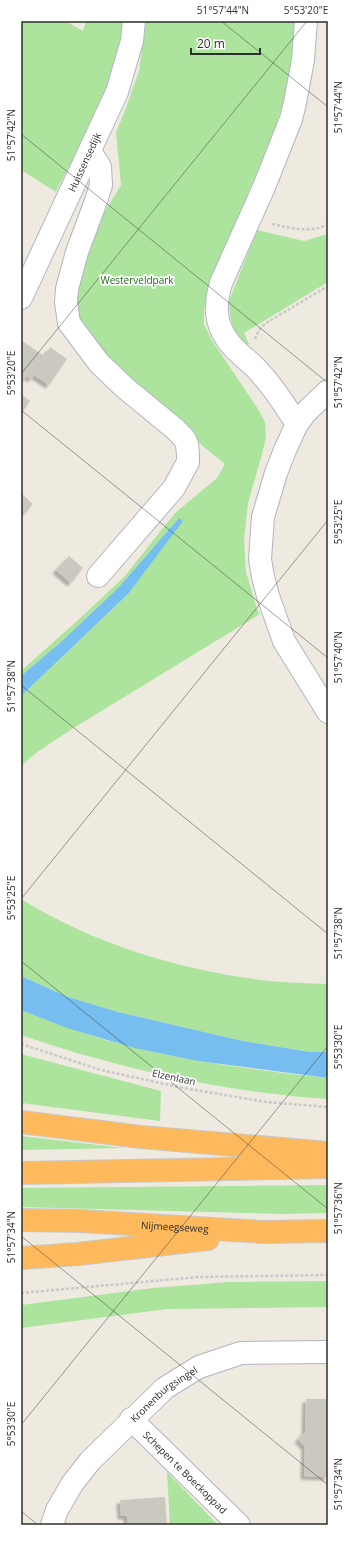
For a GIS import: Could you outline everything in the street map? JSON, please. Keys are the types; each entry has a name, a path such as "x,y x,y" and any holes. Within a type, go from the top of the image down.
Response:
{"highway":[{"path":"21,1122 141,1137 328,1153"},
{"path":"21,1173 328,1167"},
{"name":"Nijmeegseweg","path":"21,1220 80,1221 264,1232 328,1231"},
{"path":"21,1258 78,1254 264,1232"}],"street":[{"name":"Huissensedijk","path":"21,298 117,92 132,41 134,21"},
{"path":"297,424 261,373 228,342 220,327 216,312 217,297 221,283 276,158 294,108 303,60 306,21"},
{"path":"90,151 100,167 101,185 77,252 67,290 66,302 69,323 99,363 124,387 184,438 187,444 188,455 188,462 174,488 98,576"},
{"path":"328,391 306,412 297,424 285,450 276,473 263,517 260,559 262,577 284,642 328,712"},
{"name":"Kronenburgsingel","path":"52,1525 57,1510 72,1484 90,1461 165,1388 199,1367 241,1353 328,1352"},
{"name":"Schepen te Boeckoppad","path":"132,1419 239,1525"}],"path":[{"path":"250,219 301,230 317,229 328,224"},
{"path":"241,354 254,345 256,337 266,323 328,286"},
{"name":"Elzenlaan","path":"21,1044 101,1070 184,1088 266,1102 328,1107"},
{"path":"21,1293 198,1277 328,1275"}],"green space":[{"path":"21,21 65,21 83,31 86,21 124,21 121,43 108,87 56,192 21,170"},
{"name":"Westerveldpark","path":"146,21 297,21 286,95 274,131 209,288 204,309 204,324 211,339 258,409 265,422 266,437 248,503 244,540 246,572 257,609 260,614 72,729 36,753 21,766 21,696 128,594 179,518 119,587 61,642 21,676 21,671 124,577 175,513 217,478 225,464 101,364 74,313 78,281 96,226 121,185 116,132 139,71"},
{"path":"257,230 304,241 328,234 328,282 244,333 249,344 247,346 242,342 233,326 229,301"},
{"path":"21,899 77,929 107,942 167,961 198,969 261,980 328,984 328,1052 310,1052 243,1041 118,1012 68,997 21,976"},
{"path":"21,1010 92,1036 160,1053 232,1066 328,1078 328,1099 289,1096 211,1085 134,1068 58,1047 21,1035"},
{"path":"21,1054 161,1091 160,1121 21,1103"},
{"path":"21,1136 124,1148 21,1150"},
{"path":"328,1185 328,1213 282,1214 21,1207 21,1188"},
{"path":"328,1281 328,1307 167,1309 21,1328 21,1305 153,1288 229,1282"},
{"path":"167,1472 218,1525 170,1525"}],"water":[{"path":"179,518 183,521 128,594 21,696 21,676 61,642 119,587"},
{"path":"21,976 68,997 118,1012 243,1041 310,1052 328,1052 328,1078 198,1061 134,1048 67,1028 21,1010"}],"building":[{"path":"21,340 44,356 50,347 67,359 49,385 34,375 31,379 27,376 21,385"},
{"path":"21,394 30,401 21,414"},
{"path":"21,493 33,504 25,513 21,509"},
{"path":"69,556 83,568 71,583 56,570"},
{"path":"306,1399 328,1399 328,1477 304,1476 305,1447 298,1439 305,1432"},
{"path":"165,1497 167,1525 127,1525 127,1516 121,1516 120,1500"}]}
